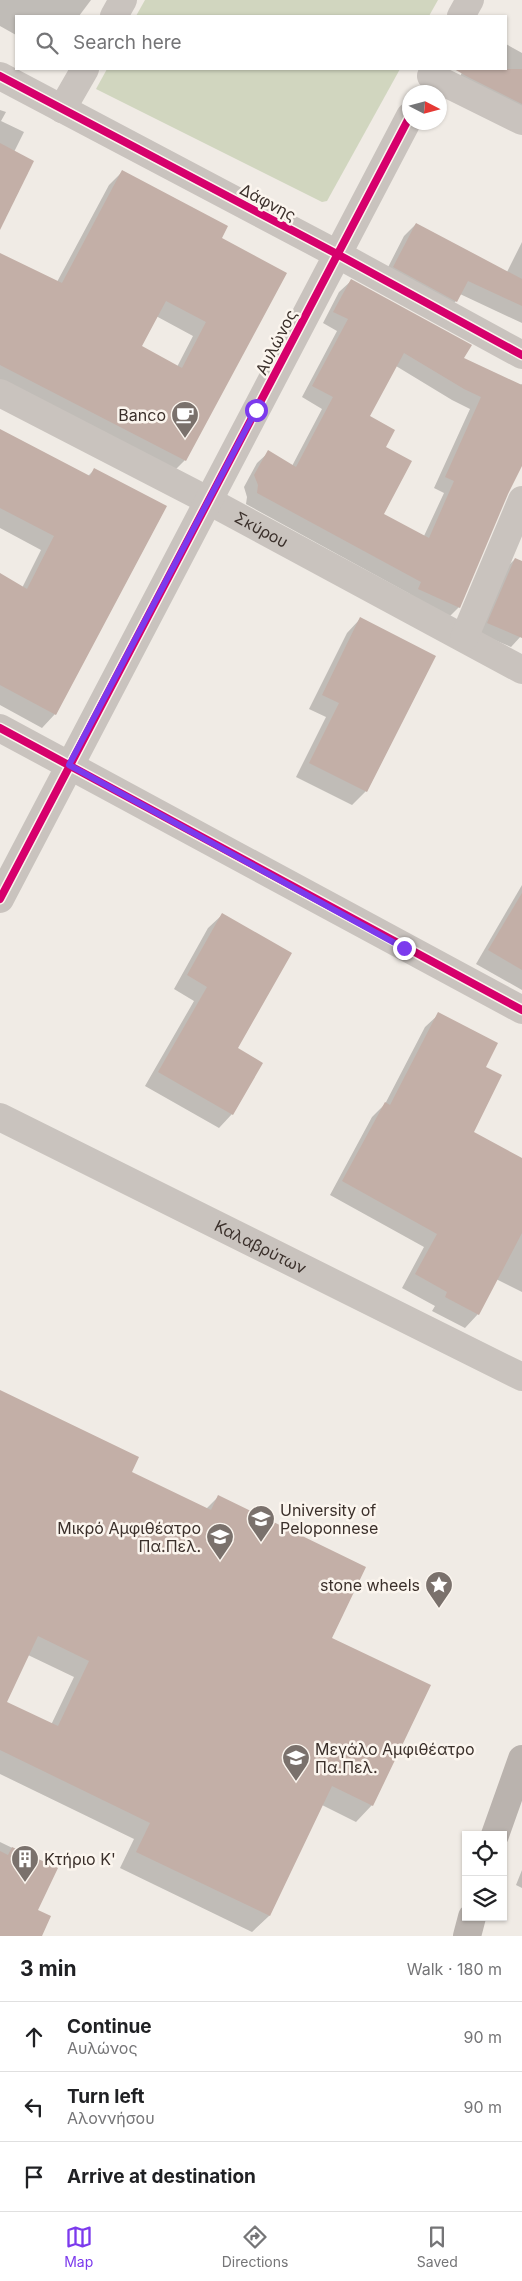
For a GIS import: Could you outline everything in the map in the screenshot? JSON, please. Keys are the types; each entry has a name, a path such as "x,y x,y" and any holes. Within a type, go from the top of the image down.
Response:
{"main road":[{"path":"497,1831 520,1769"},
{"path":"467,1936 471,1921"}],"street":[{"path":"115,15 123,0"},
{"path":"462,15 470,0"},
{"path":"62,109 84,70"},
{"name":"Δάφνης","path":"0,76 337,254 522,355"},
{"path":"429,79 522,121"},
{"name":"Αυλώνος","path":"0,899 403,130"},
{"name":"Σκύρου","path":"0,393 209,500 522,670"},
{"path":"464,638 522,500"},
{"path":"0,728 522,1010"},
{"name":"Καλαβρύτων","path":"0,1116 522,1378"}],"green space":[{"path":"145,0 438,0 430,15 137,15"},
{"path":"106,70 399,70 327,201 322,202 96,89"}],"building":[{"path":"522,69 522,104 456,70"},
{"path":"0,143 34,161 0,230"},
{"path":"122,170 228,226 222,238 287,273 186,461 0,365 0,253 62,283","holes":["166,301 206,322 182,368 142,346"]},
{"path":"416,223 522,279 522,306 468,281 457,302 393,267"},
{"path":"351,279 472,345 464,358 522,385 522,466 508,494 460,608 418,589 421,582 257,493 258,485 254,475 268,450 296,467 333,397 312,386 348,319 333,312","holes":["404,353 481,397 445,477 454,481 429,538 384,514 412,461 386,447 395,430 370,416"]},
{"path":"0,429 90,476 94,468 167,506 56,715 0,685 0,573 27,589 54,536 0,508"},
{"path":"515,558 522,561 522,638 487,623"},
{"path":"360,617 436,656 367,792 309,763 339,703 322,695"},
{"path":"522,893 522,970 488,950"},
{"path":"222,913 292,953 238,1048 263,1063 233,1115 158,1072 207,987 187,975"},
{"path":"438,1012 498,1043 486,1067 502,1075 474,1132 522,1158 522,1233 479,1315 445,1297 447,1292 415,1274 437,1234 342,1181 385,1102 390,1105"},
{"path":"0,1390 139,1457 132,1472 211,1510 218,1495 366,1567 332,1638 431,1685 373,1806 332,1786 270,1916 136,1852 150,1823 0,1750","holes":["38,1636 89,1661 58,1726 7,1702"]},
{"name":"Κτήριο Κ'","path":"12,1847 58,1868 38,1910 51,1916 42,1936 0,1936 0,1851 8,1855"}],"cycle path":[{"path":"0,76 337,254 522,355"},
{"path":"0,899 403,130"},
{"path":"0,728 522,1010"}],"place":[{"name":"Banco","path":"185,439"},
{"name":"University of Peloponnese","path":"261,1543"},
{"name":"Μικρό Αμφιθέατρο Πα.Πελ.","path":"220,1561"},
{"name":"stone wheels","path":"439,1609"},
{"name":"Μεγάλο Αμφιθέατρο Πα.Πελ.","path":"296,1782"},
{"name":"Κτήριο Κ'","path":"25,1883"}],"route":[{"path":"256,410 69,765 404,948"}]}
